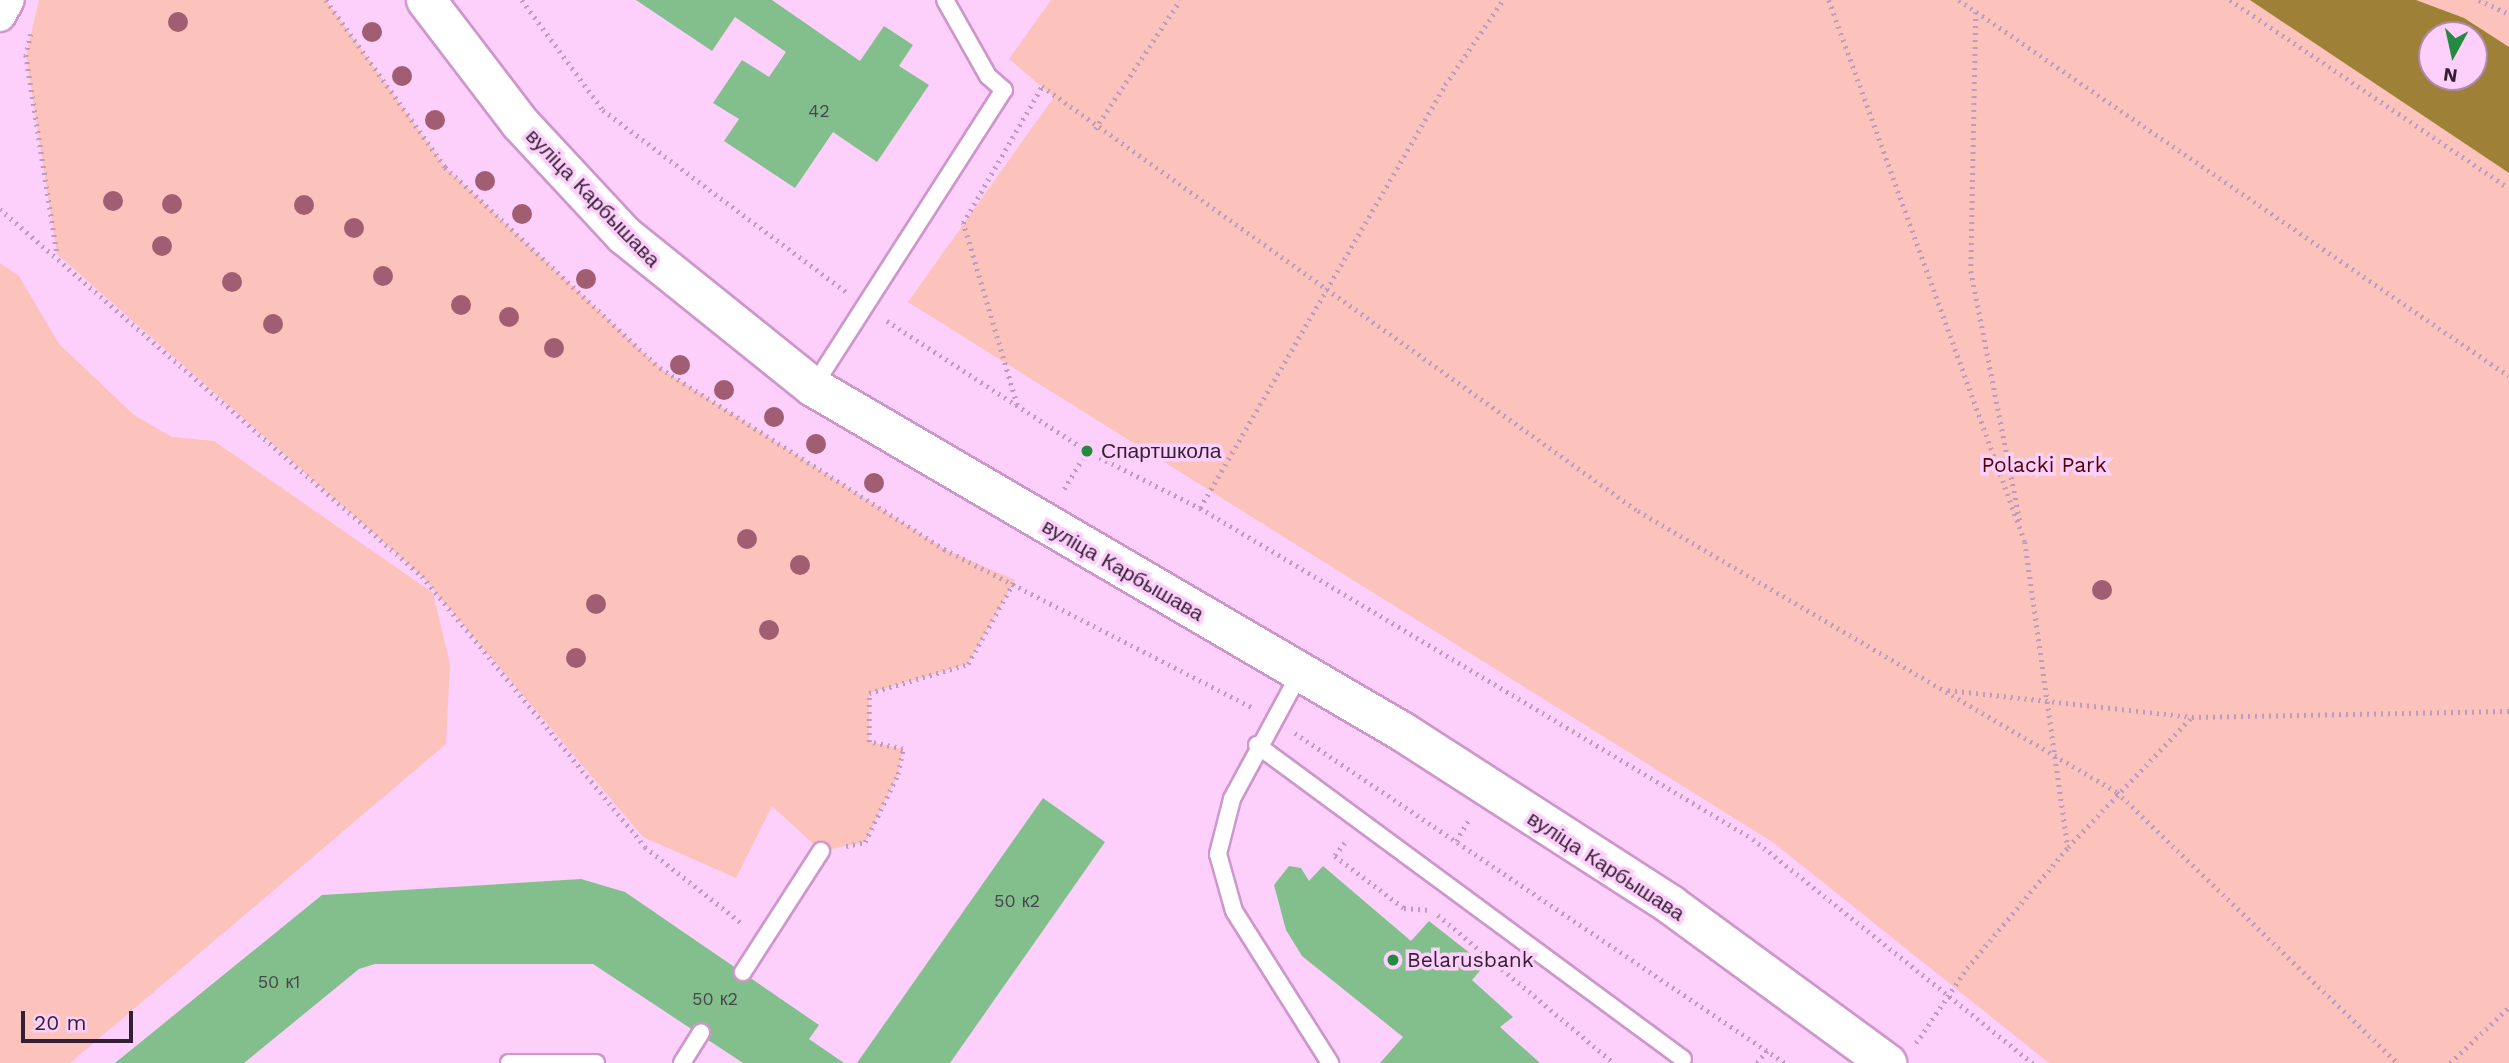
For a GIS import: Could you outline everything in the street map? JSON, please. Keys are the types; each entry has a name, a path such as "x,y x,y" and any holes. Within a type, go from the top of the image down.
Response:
{"main road":[{"name":"вуліца Карбышава","path":"426,0 520,123 624,235 813,387 1403,732 1671,905 1898,1058"}],"street":[{"path":"0,16 9,0"}],"lane":[{"path":"813,387 1004,90 988,76 945,0"},
{"path":"1300,673 1257,745 1232,799 1218,854 1234,911 1331,1063"},
{"path":"1257,745 1683,1059"},
{"path":"743,972 821,851"},
{"path":"682,1063 701,1033"},
{"path":"509,1063 596,1063"}],"path":[{"path":"522,0 603,110 865,306 1087,451 1200,508 1753,839 1950,993 2033,1063"},
{"path":"1096,129 1180,0"},
{"path":"1200,508 1329,293 1445,85 1503,0"},
{"path":"1829,0 2025,542"},
{"path":"1959,0 2509,376"},
{"path":"2230,0 2509,188"},
{"path":"2480,0 2509,14"},
{"path":"1976,11 1971,271 2025,542 2044,698 2068,847"},
{"path":"34,22 26,55 57,254"},
{"path":"1017,405 963,223 1042,86 1096,129 1638,511 2117,792 2398,1063"},
{"path":"0,209 57,254 422,576 645,847 763,940"},
{"path":"821,851 865,842 898,774 902,749 869,742 869,693 968,664 1015,580"},
{"path":"1944,690 2044,698 2192,718 2509,711"},
{"path":"1273,718 1768,1049 1785,1063"},
{"path":"1898,1058 2068,847 2117,792 2192,718"},
{"path":"1335,856 1404,908 1428,907 1614,1063"},
{"path":"2450,1063 2509,1007"},
{"path":"1757,1063 1768,1049"}],"green space":[{"path":"39,0 326,0 445,167 660,368 944,549 1015,580 968,664 869,693 869,742 903,749 898,774 865,842 821,851 772,806 736,878 643,837 422,576 57,254 26,56"},
{"name":"Polacki Park","path":"1051,0 2509,0 2509,1063 2049,1063 1774,843 908,302 1054,97 1009,59"},
{"path":"0,263 19,276 59,344 134,415 172,437 214,441 433,593 450,664 446,744 70,1063 0,1063"}],"shaded area":[{"path":"2250,0 2416,0 2469,21 2418,21 2418,91 2488,91 2488,33 2509,47 2509,173"}],"building":[{"path":"636,0 772,0 860,61 884,26 913,45 899,66 929,85 877,162 833,132 795,188 724,141 739,119 713,103 742,60 769,77 786,52 735,17 712,51"},
{"path":"1043,798 1105,842 950,1063 857,1063"},
{"name":"Belarusbank","path":"1289,866 1301,868 1309,881 1323,866 1411,941 1429,921 1485,965 1472,980 1513,1017 1500,1027 1540,1063 1380,1063 1403,1037 1302,956 1286,930 1274,885"},
{"path":"581,879 625,892 819,1025 809,1039 844,1063 743,1063 593,964 375,964 359,969 244,1063 115,1063 322,895"}],"place":[{"name":"Спартшкола","path":"1087,451"},
{"name":"Belarusbank","path":"1393,960"}]}
